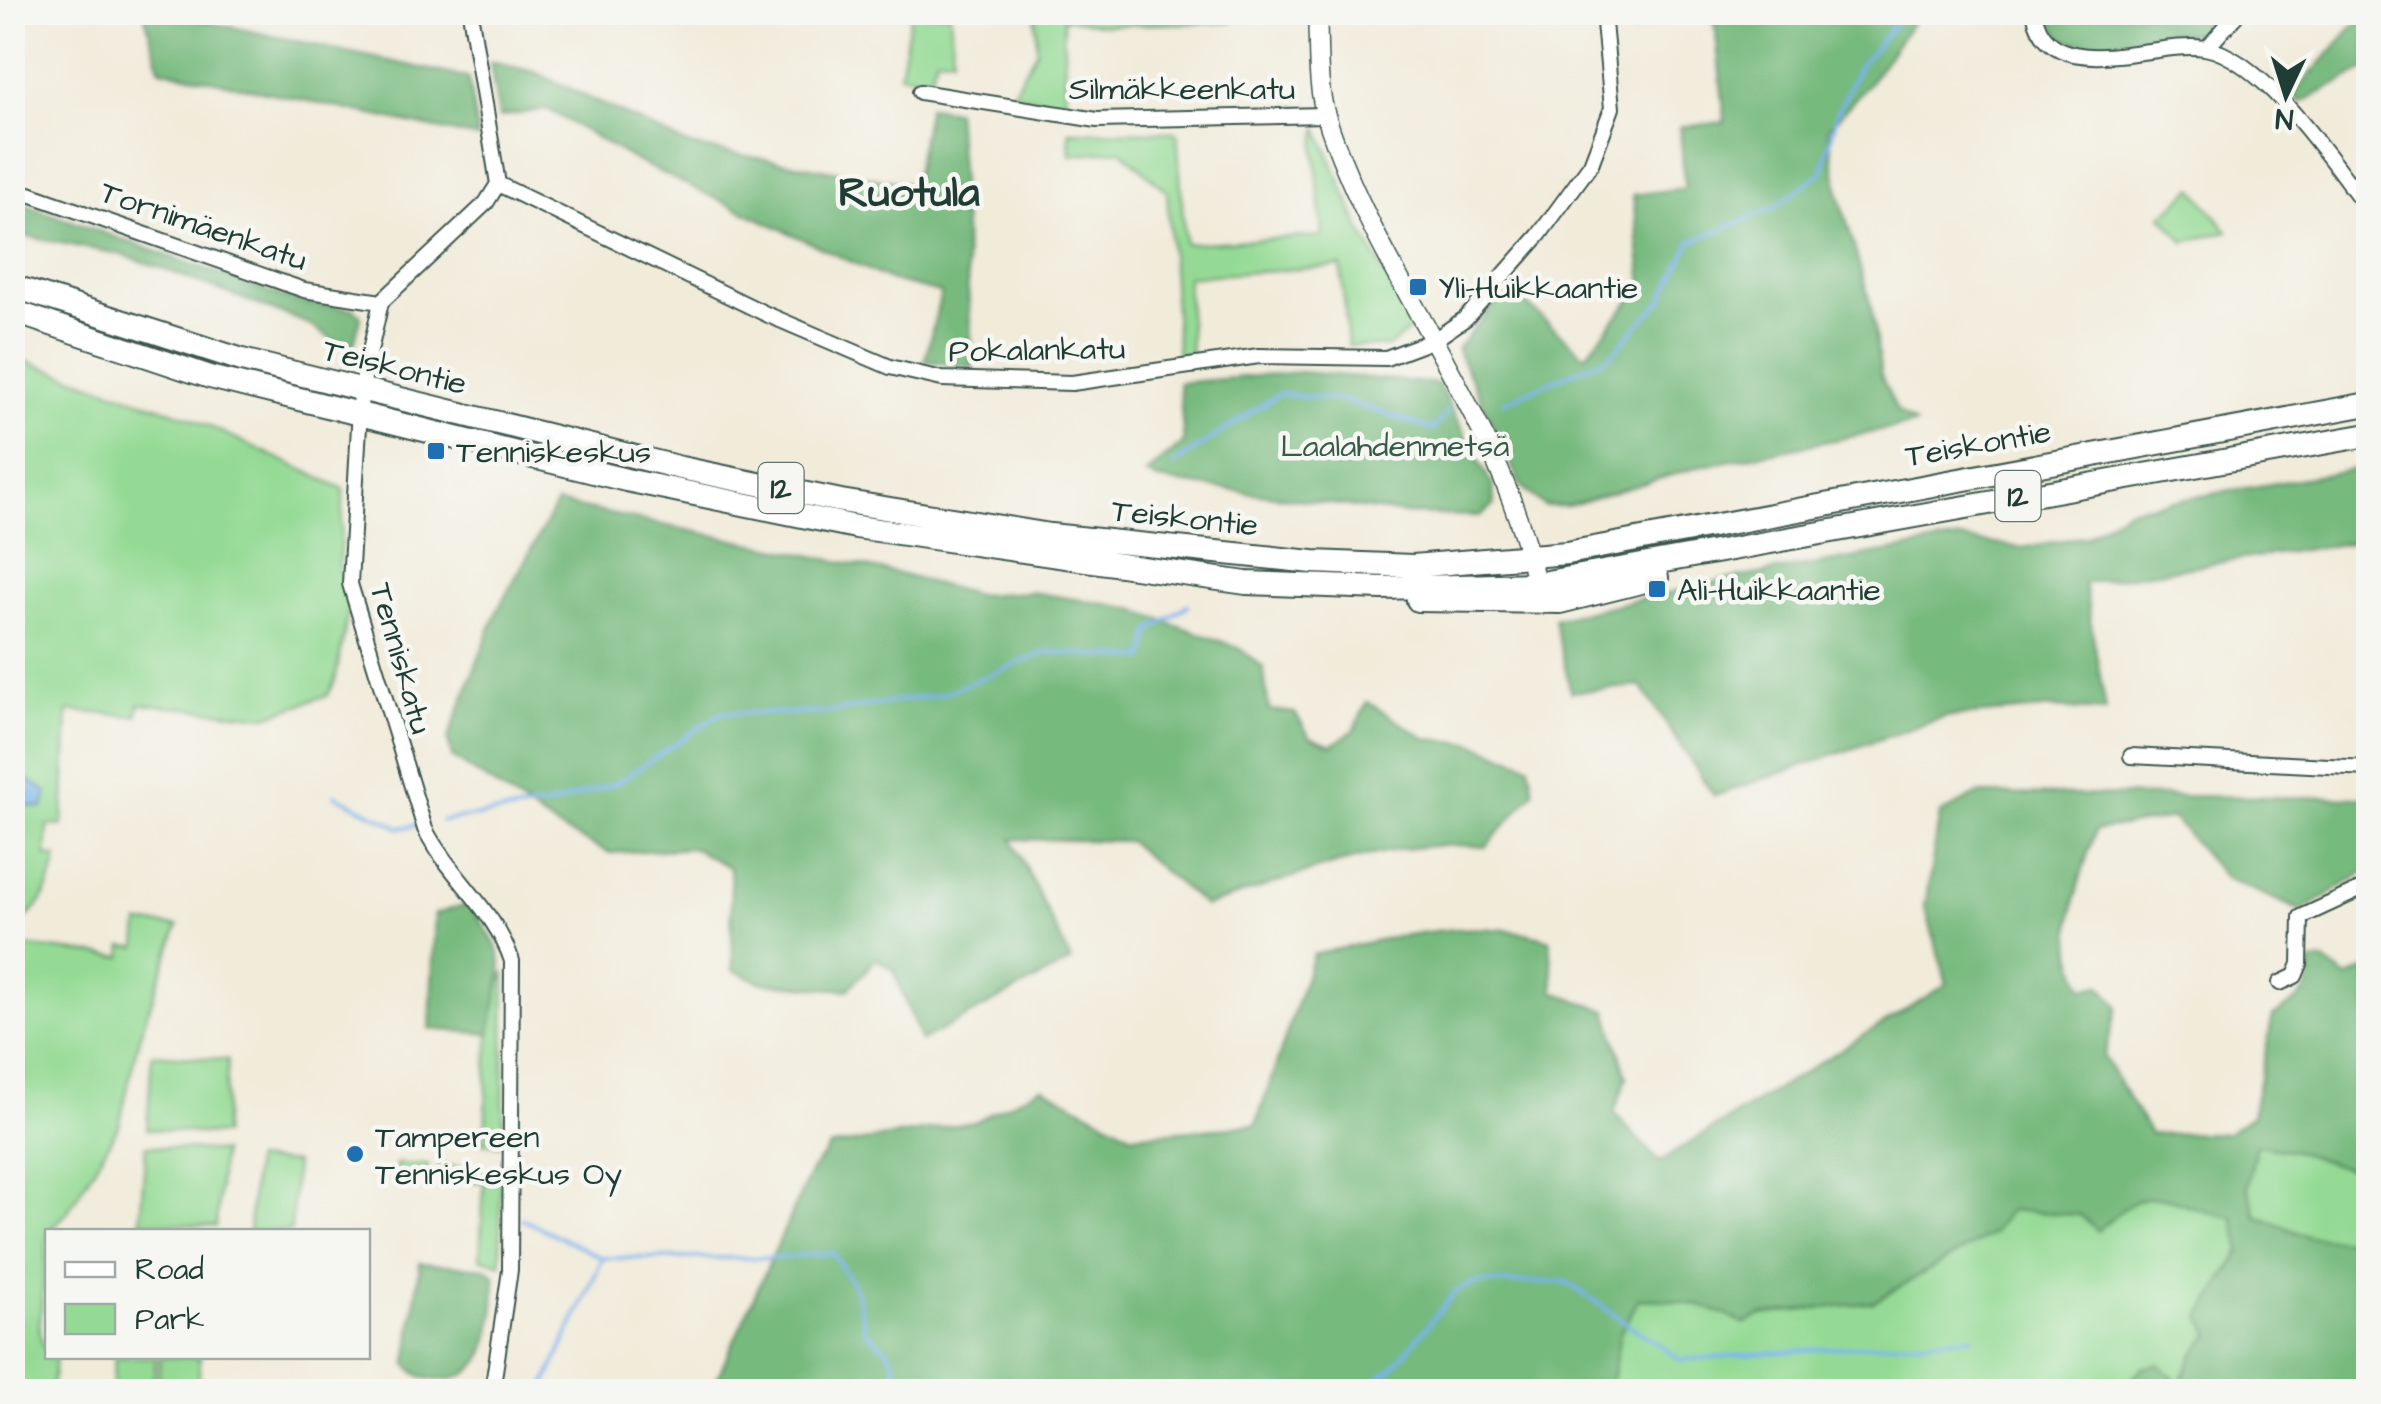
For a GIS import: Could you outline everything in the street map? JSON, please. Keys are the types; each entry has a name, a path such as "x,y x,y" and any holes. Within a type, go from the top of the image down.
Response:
{"highway":[{"name":"Teiskontie","path":"12,286 152,334 361,391 805,494 1050,535 1313,562 1413,566 1531,558 2368,404"},
{"name":"Teiskontie","path":"12,311 144,358 359,416 626,480 856,527 1229,580 1382,588 1536,584 2368,435"},
{"path":"2337,440 2368,447"},
{"name":"12","path":"1382,588 1423,602 1560,602 1682,571 1700,556"}],"street":[{"path":"381,302 486,204 498,184 470,12"},
{"path":"1317,12 1325,115 1359,198 1434,340 1516,510 1536,584"},
{"path":"1434,340 1466,318 1539,236 1591,164 1612,108 1602,12"},
{"path":"2034,12 2048,39 2062,50 2092,58 2166,46 2207,48 2256,77 2368,209"},
{"path":"2207,48 2239,12"},
{"name":"Silmäkkeenkatu","path":"920,92 1097,120 1325,115"},
{"path":"2350,186 2368,174"},
{"name":"Pokalankatu","path":"498,184 766,314 890,368 942,380 1079,382 1259,356 1386,358 1434,340"},
{"name":"Tornimäenkatu","path":"12,188 304,290 381,302"},
{"name":"Tenniskatu","path":"381,302 361,391 350,584 420,813 435,849 482,907 506,942 512,961 510,1270 492,1392"},
{"path":"2131,756 2368,768"},
{"path":"2280,984 2295,976 2300,964 2300,917 2368,886"}],"green space":[{"path":"1230,12 1231,22 1104,25 1063,18 1066,104 1012,93 1037,50 1035,13"},
{"path":"2366,12 2368,68 2300,103 2293,94"},
{"path":"144,13 197,13 199,20 468,78 478,138 160,69"},
{"path":"911,13 950,13 953,58 936,57 932,74 926,78 900,74"},
{"path":"1714,13 1919,13 1869,83 1828,129 1839,195 1871,306 1881,376 1897,411 1915,424 1702,466 1568,506 1544,506 1521,486 1457,349 1508,288 1585,356 1643,285 1633,195 1685,188 1680,127 1725,122"},
{"path":"2046,13 2202,13 2210,29 2089,44 2062,38"},
{"path":"490,62 535,72 690,146 913,185 928,107 956,111 973,367 925,361 941,293 892,281 638,162 547,109 499,117"},
{"path":"1318,128 1358,224 1408,317 1410,330 1388,347 1348,346 1341,266 1187,277 1191,357 1178,360 1167,192 1121,150 1070,155 1069,131 1177,132 1185,244 1323,236 1315,151"},
{"path":"2193,188 2228,231 2185,242 2162,216"},
{"path":"12,200 303,303 354,309 361,316 354,344 345,347 304,322 123,255 13,234"},
{"path":"13,357 189,417 344,489 339,564 349,608 335,681 328,695 267,716 139,704 137,716 68,711 63,825 48,826 46,856 57,857 55,868 38,906 13,924"},
{"name":"Laalahdenmetsä","path":"1301,372 1438,384 1493,487 1494,505 1480,516 1406,514 1158,480 1146,474 1184,442 1179,383"},
{"path":"2368,467 2368,527 2360,529 2362,541 2084,583 2106,711 2054,708 1945,717 1714,796 1641,686 1571,692 1554,619 1725,580 1960,539 2023,548 2086,536 2128,509"},
{"path":"557,503 895,573 977,595 1031,592 1130,608 1239,648 1263,667 1269,710 1295,713 1310,737 1332,745 1354,730 1367,702 1427,739 1472,743 1529,765 1534,792 1486,847 1450,845 1378,853 1205,906 1128,841 1012,839 1071,961 921,1041 893,969 876,959 848,990 763,983 733,970 730,868 693,848 610,853 561,830 452,757 448,739 497,611"},
{"path":"1979,794 2368,798 2368,870 2302,911 2225,878 2173,818 2095,830 2077,890 2071,929 2076,968 2084,988 2101,985 2118,1006 2104,1057 2150,1134 2228,1133 2252,1116 2273,1016 2306,989 2309,963 2324,961 2347,978 2368,968 2368,1175 2295,1151 2256,1145 2247,1186 2256,1216 2309,1237 2368,1242 2368,1391 2124,1391 2141,1368 2159,1364 2180,1385 2194,1354 2211,1334 2201,1317 2241,1251 2233,1217 2177,1201 2149,1198 2134,1202 2098,1231 2080,1215 2009,1210 1993,1233 1873,1302 1761,1315 1745,1324 1694,1304 1639,1299 1620,1333 1610,1391 711,1392 811,1171 830,1147 974,1122 1042,1087 1133,1135 1256,1125 1313,955 1401,936 1463,929 1522,932 1550,940 1554,992 1607,1011 1627,1077 1614,1113 1659,1162 1947,984 1925,906 1940,814"},
{"path":"468,904 499,954 500,978 490,1034 430,1029 435,914"},
{"path":"139,923 178,926 139,1037 119,1126 67,1213 51,1229 45,1229 39,1333 45,1359 55,1359 52,1391 13,1391 13,945 122,957 123,946 137,947"},
{"path":"505,971 503,1138 499,1145 476,1142 485,1139 490,1033"},
{"path":"152,1054 228,1060 223,1135 147,1129"},
{"path":"2256,1144 2295,1151 2368,1175 2368,1242 2309,1237 2256,1215 2247,1186"},
{"path":"146,1146 222,1152 216,1227 140,1221"},
{"path":"254,1160 295,1163 291,1229 249,1229"},
{"path":"396,1164 428,1165 427,1178 395,1175"},
{"path":"439,1165 500,1171 501,1264 480,1258 484,1182 439,1179"},
{"path":"2156,1194 2233,1217 2242,1251 2223,1278 2211,1334 2194,1354 2179,1385 2141,1368 2124,1391 2007,1391 2004,1380 1984,1392 1610,1392 1620,1332 1639,1299 1694,1304 1745,1324 1761,1315 1873,1302 1993,1233 2009,1210 2081,1215"},
{"path":"420,1263 486,1268 495,1276 488,1343 472,1369 459,1377 430,1379 407,1364"},
{"path":"115,1359 156,1359 153,1391 112,1391"},
{"path":"160,1359 200,1359 198,1391 157,1391"}],"water":[{"path":"12,779 28,780 47,792 43,808 13,804"}],"waterway":[{"path":"1504,402 1610,356 1662,300 1691,242 1774,208 1822,172 1837,114 1858,68 1905,12"},
{"path":"1174,464 1279,394 1346,401 1433,430 1449,410"},
{"path":"442,821 547,806 617,783 721,713 823,713 942,694 1047,652 1145,659 1150,631 1188,605"},
{"path":"335,795 400,828 416,825"},
{"path":"522,1219 603,1258 773,1258 833,1253 856,1290 865,1330 889,1352 897,1371 917,1392"},
{"path":"542,1392 603,1258"},
{"path":"1233,1392 1372,1383 1392,1369 1455,1292 1475,1283 1566,1282 1681,1360 1972,1337"}],"place":[{"name":"Yli-Huikkaantie","path":"1418,287"},
{"name":"Tenniskeskus","path":"436,451"},
{"name":"Ali-Huikkaantie","path":"1657,589"},
{"name":"Tampereen Tenniskeskus Oy","path":"355,1154"}],"district":[{"name":"Ruotula","path":"909,191"}]}
